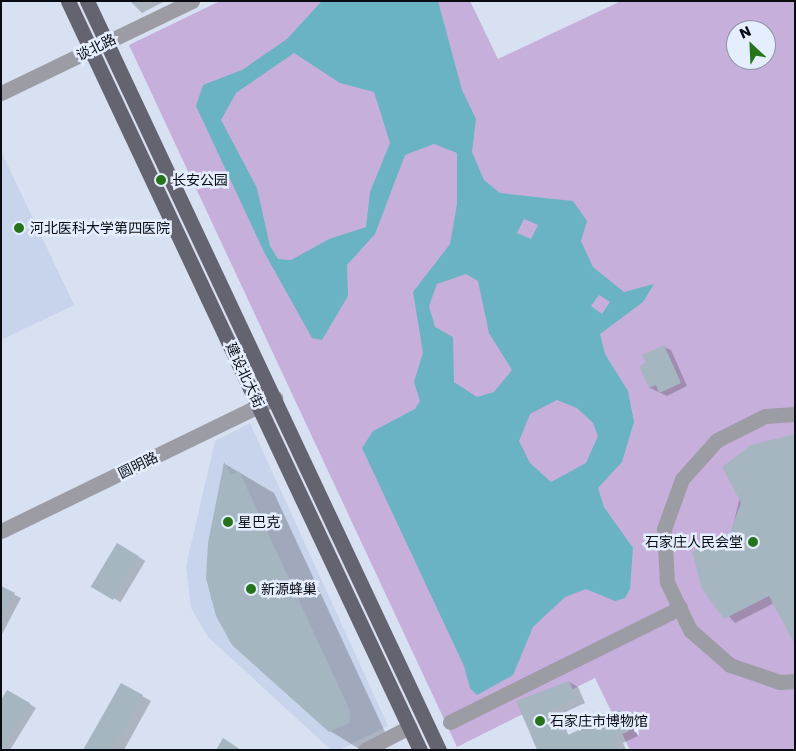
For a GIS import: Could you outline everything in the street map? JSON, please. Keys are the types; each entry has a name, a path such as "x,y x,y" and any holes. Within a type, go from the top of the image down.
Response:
{"main road":[{"name":"建设北大街","path":"68,1 420,750"},
{"name":"建设北大街","path":"87,1 439,750"}],"street":[{"name":"谈北路","path":"1,93 192,1"},
{"name":"圆明路","path":"1,531 275,398"},
{"path":"795,414 765,416 717,440 682,479 664,529 667,582 690,630 730,665 780,682 795,681"},
{"path":"450,722 680,608"},
{"path":"365,750 410,727"}],"shaded area":[{"name":"长安公园","path":"220,1 470,1 498,59 621,1 795,1 795,750 630,750 595,678 457,747 129,45"},
{"name":"河北医科大学第四医院","path":"1,151 74,305 1,340"},
{"name":"新源蜂巢","path":"250,423 388,726 339,750 331,750 208,637 191,608 186,566 215,441"}],"water":[{"path":"438,1 462,90 476,119 472,152 484,180 500,193 573,201 587,221 581,241 593,267 624,292 654,284 643,302 600,334 605,354 628,391 634,422 622,462 598,488 604,507 633,548 630,589 625,598 615,601 586,589 565,597 533,627 513,675 477,695 470,688 464,666 362,448 373,431 415,409 420,401 414,382 423,353 413,292 450,244 457,204 457,153 434,144 405,155 375,234 347,265 348,296 322,340 312,338 264,252 196,106 203,85 242,70 287,39 321,2","holes":["294,53 340,83 374,92 390,143 370,192 366,227 329,239 291,260 278,259 270,246 257,188 221,120 236,93","524,219 538,225 531,239 517,233","466,274 478,281 489,333 512,370 494,392 477,397 454,382 453,337 435,327 429,306 437,284","599,295 610,302 602,314 591,306","557,400 577,408 593,423 598,436 586,463 551,482 530,463 519,441 530,414"]}],"building":[{"path":"664,345 681,383 659,393 656,385 649,388 639,366 646,363 642,355"},
{"name":"石家庄人民会堂","path":"795,434 795,645 769,596 724,619 702,589 692,552 730,533 741,503 722,467 751,445"},
{"name":"新源蜂巢","path":"224,462 231,475 239,471 350,711 349,723 329,732 232,645 216,616 206,578 208,543"},
{"path":"117,543 139,556 113,600 91,587"},
{"path":"1,586 15,593 1,619"},
{"name":"石家庄市博物馆","path":"569,681 577,698 551,710 564,737 620,710 629,731 614,738 620,750 538,750 516,701"},
{"path":"121,683 143,695 112,750 83,750"},
{"path":"7,690 30,703 1,750 1,700"},
{"path":"223,738 241,750 216,750"}],"place":[{"name":"长安公园","path":"161,180"},
{"name":"河北医科大学第四医院","path":"19,228"},
{"name":"星巴克","path":"228,522"},
{"name":"石家庄人民会堂","path":"753,542"},
{"name":"新源蜂巢","path":"251,589"},
{"name":"石家庄市博物馆","path":"540,721"}]}
